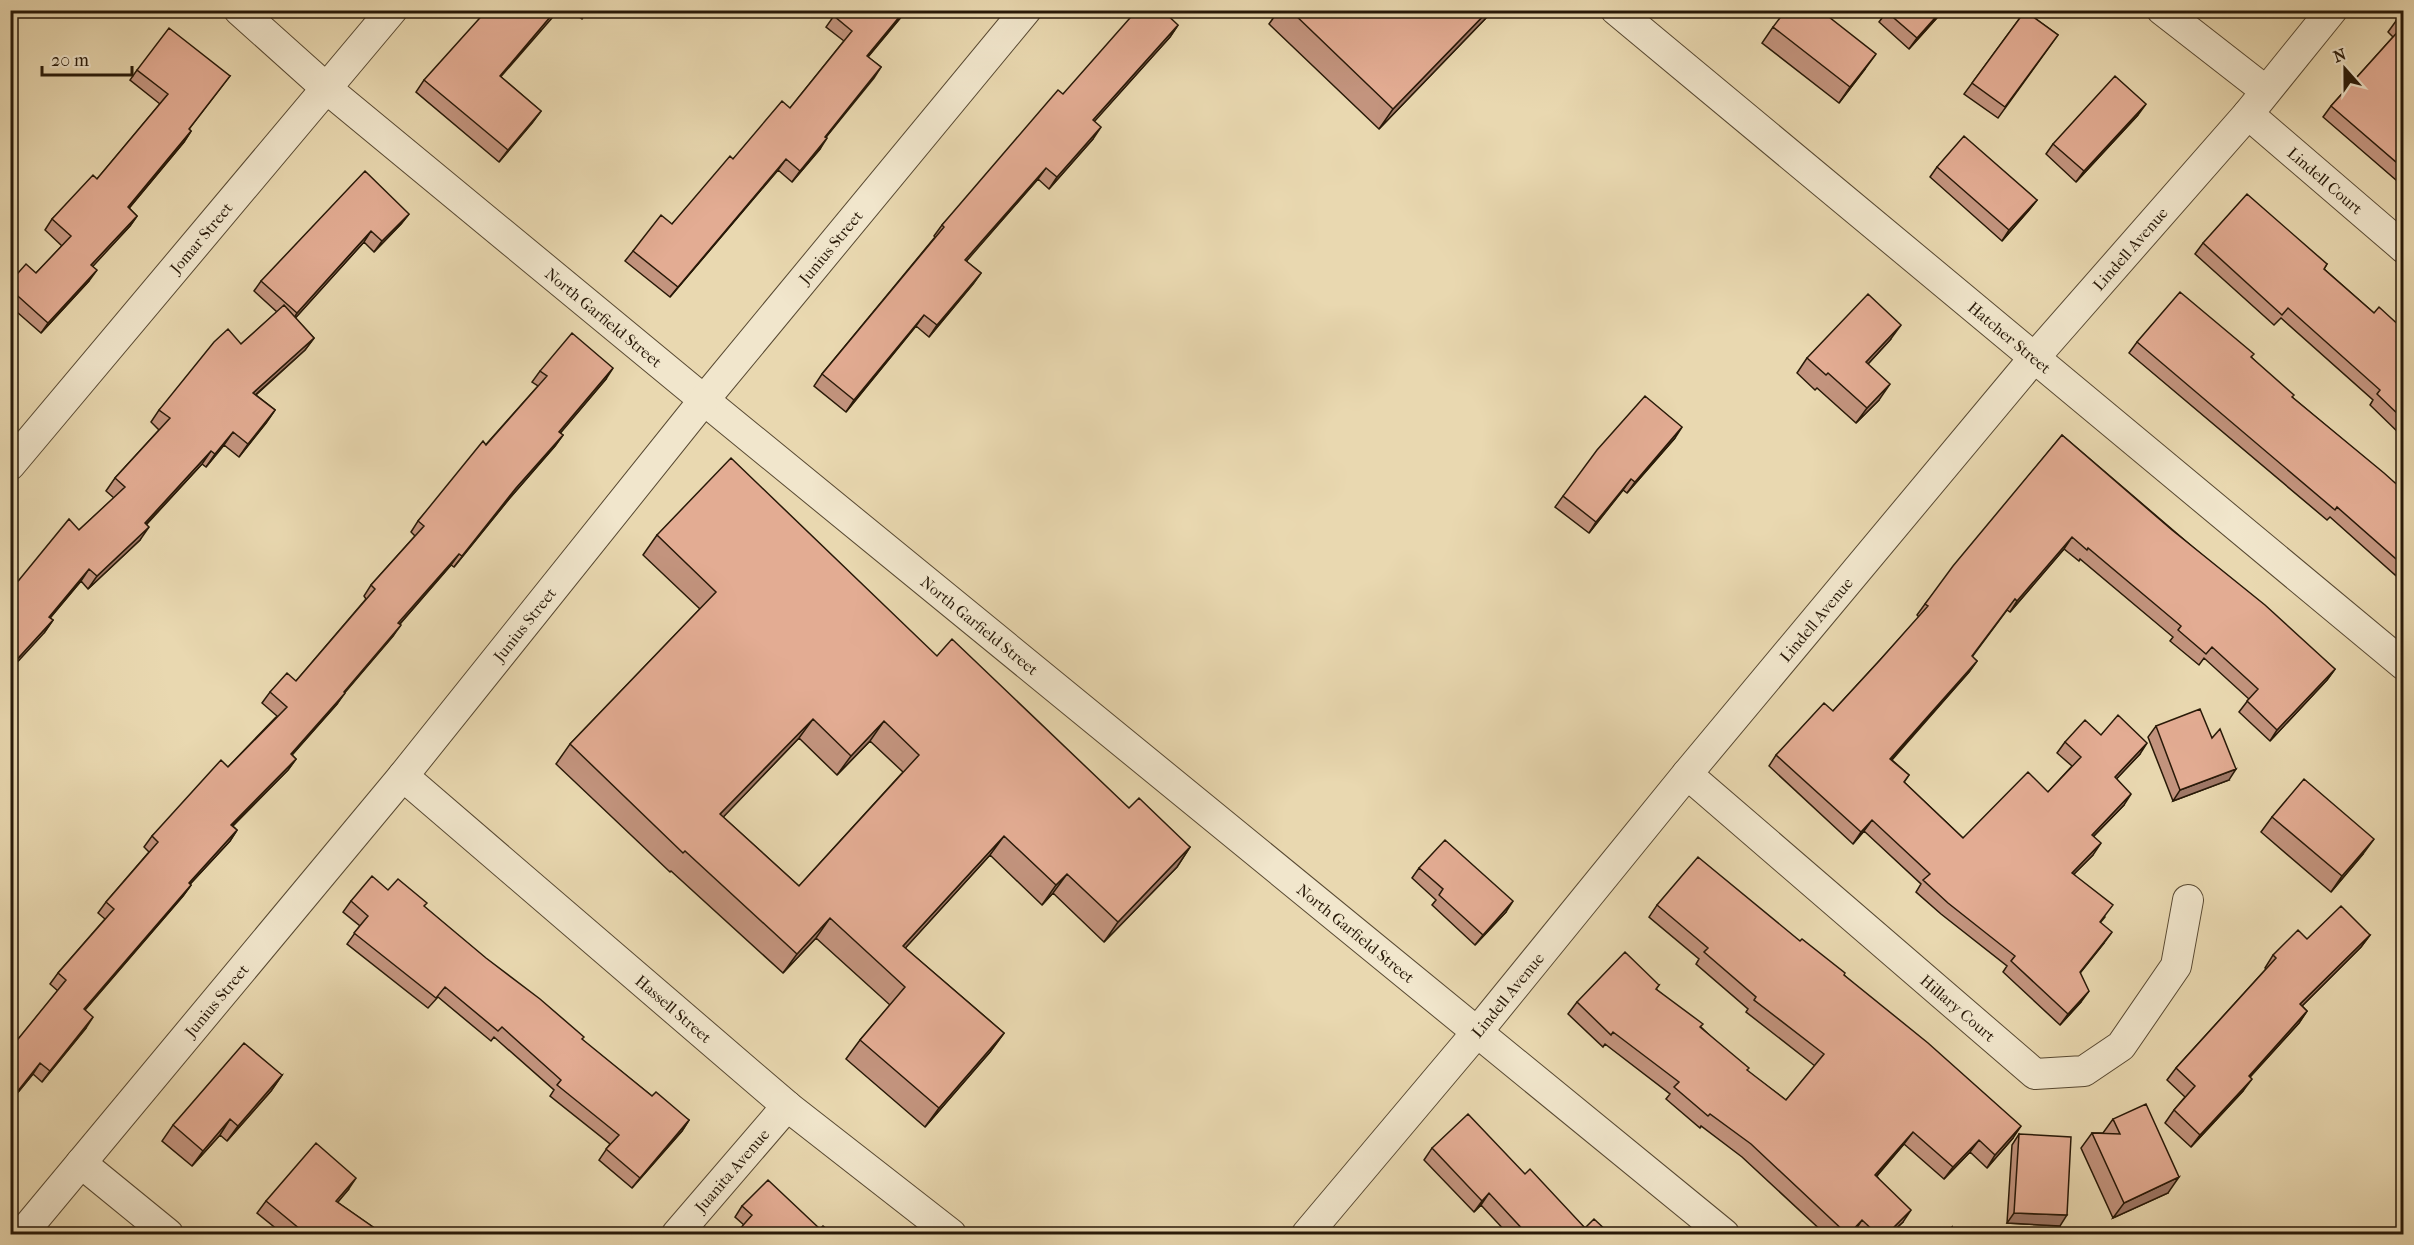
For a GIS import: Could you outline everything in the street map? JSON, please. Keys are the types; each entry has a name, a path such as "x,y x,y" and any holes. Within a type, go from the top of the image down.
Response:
{"street":[{"name":"North Garfield Street","path":"239,10 326,88 704,400 1724,1234"},
{"name":"Jomar Street","path":"10,465 392,10"},
{"name":"Junius Street","path":"22,1234 403,776 704,400 1026,10"},
{"name":"Hatcher Street","path":"1616,10 2403,665"},
{"name":"Lindell Court","path":"2163,10 2403,248"},
{"name":"Lindell Avenue","path":"1307,1234 1478,1031 1687,774 2034,358 2257,103 2332,10"},
{"name":"Hillary Court","path":"1687,774 2035,1074 2084,1071 2121,1046 2176,966 2188,900"},
{"name":"Hassell Street","path":"403,776 787,1106 951,1234"},
{"name":"Juanita Avenue","path":"677,1234 787,1106"},
{"path":"81,1163 168,1234"}],"building":[{"path":"487,10 556,10 500,76 541,111 508,150 424,80"},
{"path":"838,10 905,10 867,56 881,67 800,171 786,159 678,287 633,251 661,215 672,224 730,156 733,159 782,101 790,108 852,31 834,16"},
{"path":"1137,10 1162,10 1178,25 1093,120 1101,127 1057,177 1046,168 965,260 981,273 937,325 924,315 854,400 822,374 944,227 942,225 1058,90 1063,94"},
{"path":"1290,10 1489,10 1393,109"},
{"path":"1786,10 1820,10 1876,54 1850,87 1773,27"},
{"path":"1888,10 1942,10 1917,38 1887,12"},
{"path":"2025,11 2058,35 2005,107 1972,83"},
{"path":"2403,12 2403,168 2331,106 2402,27 2396,21"},
{"path":"169,28 230,76 189,129 191,131 128,207 137,216 91,265 97,270 48,323 10,289 10,282 26,264 36,273 71,236 52,219 93,175 97,179 168,94 137,70"},
{"path":"2115,76 2146,104 2084,171 2053,144"},
{"path":"1964,136 2037,200 2009,230 1937,167"},
{"path":"365,171 409,214 382,241 371,231 297,313 261,281"},
{"path":"2247,194 2327,264 2324,269 2374,313 2379,307 2403,329 2403,419 2377,394 2380,390 2288,308 2282,315 2203,243"},
{"path":"2180,292 2254,354 2251,357 2294,395 2292,397 2403,490 2403,565 2337,507 2335,510 2137,342"},
{"path":"1868,294 1901,325 1866,362 1890,384 1867,408 1828,373 1826,375 1807,358"},
{"path":"284,305 314,338 253,393 275,410 248,444 233,432 215,454 211,451 145,523 149,527 97,576 89,569 49,617 53,620 10,667 10,591 69,519 79,530 125,487 115,478 170,418 159,410 214,342 228,329 241,344"},
{"path":"572,333 613,368 559,432 563,435 516,488 462,556 459,554 398,623 401,625 291,754 296,759 231,825 237,830 189,883 191,885 84,1009 93,1017 50,1071 40,1063 10,1101 10,1049 66,980 58,973 114,909 106,902 158,842 152,836 221,760 228,767 287,707 270,692 287,673 296,681 375,589 371,585 424,526 418,521 483,441 486,445 547,376 540,371"},
{"path":"1645,396 1682,427 1635,482 1631,479 1596,522 1563,496 1597,450"},
{"path":"2062,435 2172,530 2265,605 2335,669 2277,730 2247,701 2258,689 2212,647 2206,654 2178,630 2181,626 2072,537 2017,601 2015,599 1972,656 1977,661 1890,759 1909,775 1904,782 1963,838 2028,772 2048,792 2081,757 2065,742 2085,720 2101,735 2118,715 2147,743 2115,777 2131,794 2092,835 2101,843 2072,873 2113,905 2100,922 2112,932 2080,972 2089,991 2068,1014 2011,961 2015,956 1948,903 1923,880 1930,874 1872,820 1861,832 1776,755 1824,703 1833,711 1880,660 1928,606 1925,604 1953,566"},
{"path":"731,458 937,656 952,639 1129,808 1139,798 1190,847 1118,922 1067,874 1056,885 1004,836 903,946 1004,1033 939,1108 860,1040 905,987 830,918 797,954 685,851 683,853 570,744 716,592 657,535","holes":["813,719 851,756 884,721 919,755 799,886 720,814"]},
{"path":"2200,709 2212,738 2220,729 2236,769 2180,790 2156,726"},
{"path":"2304,779 2374,839 2342,876 2272,817"},
{"path":"1445,840 1513,901 1483,935 1439,895 1443,889 1419,868"},
{"path":"1698,857 1800,941 1802,939 1845,973 1844,975 1928,1043 2021,1126 1995,1155 1979,1140 1953,1167 1913,1132 1875,1175 1911,1210 1887,1234 1877,1234 1862,1220 1847,1234 1751,1144 1710,1114 1708,1116 1674,1087 1679,1082 1613,1032 1611,1035 1577,1002 1625,952 1659,985 1656,989 1703,1024 1700,1027 1749,1068 1747,1070 1786,1100 1824,1054 1754,1000 1756,997 1704,952 1708,948 1657,905"},
{"path":"372,876 388,890 398,879 427,903 424,906 540,999 584,1037 582,1039 652,1096 656,1092 689,1120 640,1178 606,1149 619,1135 557,1085 561,1080 502,1027 498,1031 445,987 436,998 354,933 368,916 351,901"},
{"path":"2341,906 2370,935 2300,1004 2307,1011 2249,1076 2252,1079 2200,1135 2174,1110 2195,1086 2176,1068 2276,958 2273,955 2298,930 2307,939"},
{"path":"244,1043 282,1075 238,1126 230,1119 203,1151 173,1125"},
{"path":"2146,1104 2179,1177 2124,1203 2092,1133 2120,1134 2113,1119"},
{"path":"1468,1114 1525,1174 1530,1169 1585,1228 1594,1219 1610,1234 1527,1234 1489,1193 1482,1201 1432,1148"},
{"path":"2019,1134 2071,1137 2067,1215 2014,1213"},
{"path":"316,1143 356,1178 336,1201 383,1234 306,1234 266,1201"},
{"path":"768,1180 820,1229 823,1226 833,1234 743,1234 738,1231 752,1215 742,1206"},
{"path":"1952,1227 1952,1234 1945,1234"},
{"path":"444,1229 451,1234 439,1234"}]}
